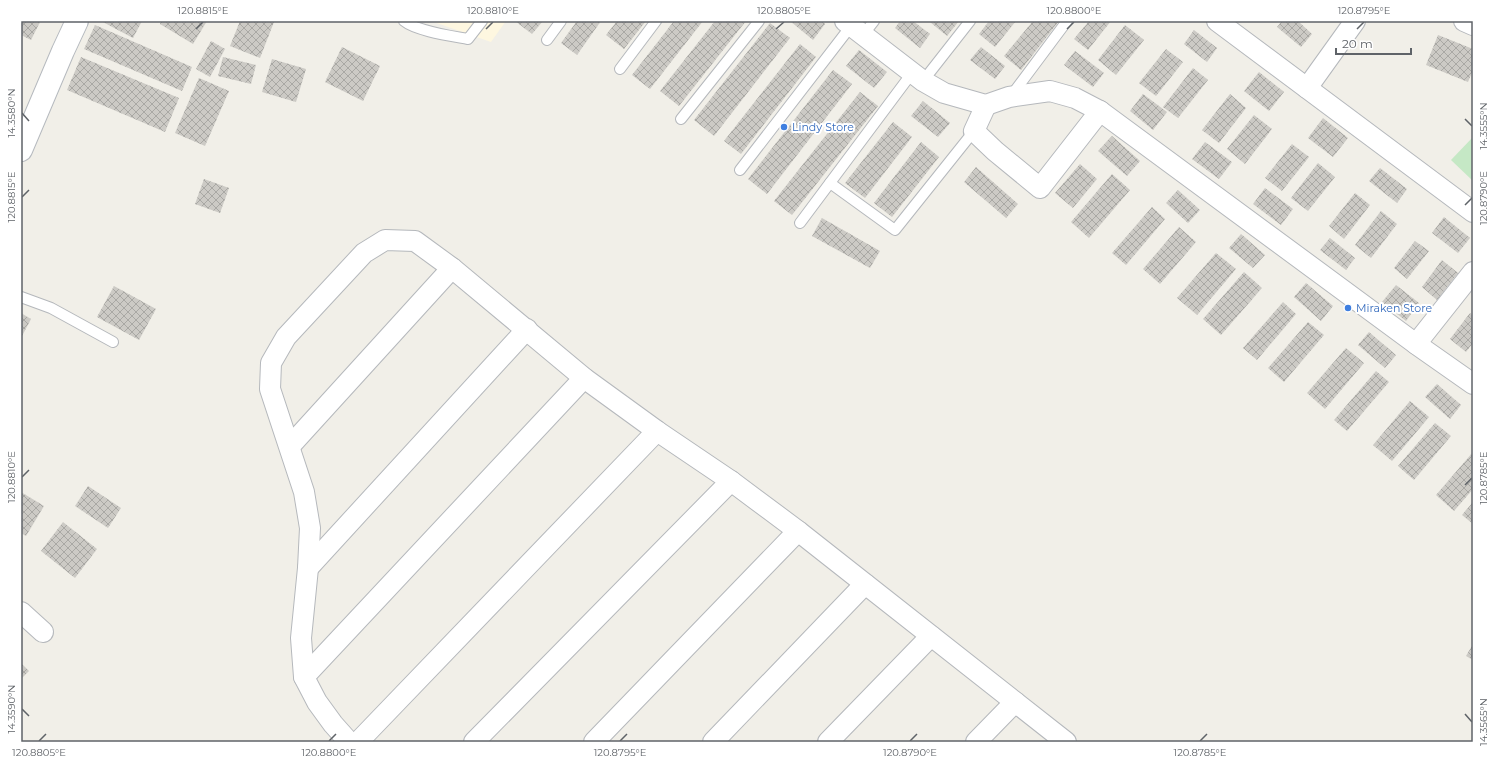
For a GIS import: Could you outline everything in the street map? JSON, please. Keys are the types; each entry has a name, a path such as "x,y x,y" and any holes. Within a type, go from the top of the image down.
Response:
{"main road":[{"path":"21,150 62,51 77,21"}],"street":[{"path":"1217,21 1473,212"},
{"path":"1307,88 1355,21"},
{"path":"1464,21 1473,25"},
{"path":"858,26 918,77 944,92 986,105 1009,97 1050,91 1076,98 1100,111 1416,344 1473,384"},
{"path":"986,105 974,131 995,151 1040,188 1100,111"},
{"path":"349,742 333,724 317,702 304,677 300,638 308,568 310,528 304,492 270,389 271,363 286,337 364,253 385,240 415,241 452,268 584,378 657,431 731,481 798,531 1066,742"},
{"path":"290,446 452,268"},
{"path":"1416,344 1473,272"},
{"path":"308,568 527,329"},
{"path":"304,677 584,378"},
{"path":"358,742 657,431"},
{"path":"474,742 731,481"},
{"path":"594,742 798,531"},
{"path":"713,742 865,584"},
{"path":"21,612 43,632"},
{"path":"828,742 931,636"},
{"path":"976,742 1015,702"}],"lane":[{"path":"404,21 409,25 441,34 468,39 482,21"},
{"path":"547,40 561,21"},
{"path":"620,69 656,21"},
{"path":"681,119 759,21"},
{"path":"800,223 830,183 918,77 970,21"},
{"path":"1009,97 1067,21"},
{"path":"740,170 858,26"},
{"path":"830,183 895,230 974,131"},
{"path":"21,297 51,308 113,342"}],"shaded area":[{"path":"431,21 506,21 491,42"}],"green space":[{"path":"1473,137 1473,181 1451,160"}],"building":[{"path":"21,21 40,22 31,40 21,35"},
{"path":"101,21 142,21 133,38"},
{"path":"161,21 207,21 193,44 160,24"},
{"path":"240,21 274,22 260,58 230,46"},
{"path":"515,21 543,21 532,34"},
{"path":"577,21 601,21 577,55 561,43"},
{"path":"617,21 646,21 624,49 606,35"},
{"path":"674,21 703,21 650,89 632,75"},
{"path":"715,21 746,21 679,106 660,91"},
{"path":"790,21 822,21 825,24 813,40"},
{"path":"900,21 913,21 930,34 920,48 895,28"},
{"path":"959,21 947,36 930,22"},
{"path":"989,21 1016,21 995,47 979,34"},
{"path":"1033,21 1059,21 1021,70 1004,56"},
{"path":"1089,21 1111,21 1088,50 1074,39"},
{"path":"1282,21 1298,21 1312,34 1301,47 1277,27"},
{"path":"770,23 790,38 714,136 694,120"},
{"path":"95,25 192,67 182,91 84,49"},
{"path":"1125,25 1144,40 1116,75 1098,60"},
{"path":"1194,30 1217,48 1207,62 1184,44"},
{"path":"1438,35 1473,49 1473,70 1468,82 1426,65"},
{"path":"211,41 225,49 210,77 196,69"},
{"path":"800,44 816,57 741,154 724,141"},
{"path":"342,47 380,66 363,101 325,82"},
{"path":"981,47 1005,66 995,79 970,60"},
{"path":"1166,49 1183,62 1156,96 1139,83"},
{"path":"859,50 887,72 874,88 846,66"},
{"path":"1075,51 1104,73 1093,87 1064,65"},
{"path":"81,57 179,98 165,132 67,90"},
{"path":"223,57 256,65 251,84 218,76"},
{"path":"272,59 306,69 296,102 262,92"},
{"path":"1193,68 1208,80 1178,118 1163,107"},
{"path":"833,70 852,84 767,194 748,179"},
{"path":"1259,72 1284,92 1269,111 1244,91"},
{"path":"199,78 229,91 205,146 175,133"},
{"path":"860,92 878,106 792,215 774,201"},
{"path":"1143,94 1167,112 1153,130 1130,111"},
{"path":"1230,94 1246,108 1219,143 1202,130"},
{"path":"923,101 950,123 938,137 911,116"},
{"path":"1254,115 1272,129 1245,164 1227,149"},
{"path":"1323,118 1348,138 1333,157 1308,138"},
{"path":"893,122 912,137 865,198 845,183"},
{"path":"1112,136 1140,161 1127,176 1098,151"},
{"path":"921,142 939,157 892,217 874,203"},
{"path":"1205,142 1232,162 1219,179 1192,159"},
{"path":"1292,144 1309,157 1282,191 1265,178"},
{"path":"1318,163 1335,177 1308,211 1291,198"},
{"path":"1080,164 1097,179 1073,208 1055,193"},
{"path":"976,167 1018,204 1006,218 964,182"},
{"path":"1380,168 1407,189 1397,203 1369,181"},
{"path":"1112,174 1130,190 1089,238 1071,222"},
{"path":"204,179 229,188 220,213 195,204"},
{"path":"1265,188 1293,209 1281,225 1253,204"},
{"path":"1178,190 1200,210 1188,223 1166,203"},
{"path":"1355,193 1370,205 1344,239 1329,226"},
{"path":"1152,207 1165,219 1126,265 1112,253"},
{"path":"1381,211 1397,224 1371,258 1355,245"},
{"path":"1444,217 1470,238 1458,253 1432,233"},
{"path":"822,218 880,251 870,268 812,236"},
{"path":"1179,227 1196,242 1160,284 1143,269"},
{"path":"1241,234 1265,255 1253,268 1229,248"},
{"path":"1330,238 1355,258 1346,270 1320,250"},
{"path":"1415,241 1429,251 1407,279 1394,268"},
{"path":"1216,253 1236,269 1197,315 1177,298"},
{"path":"1442,260 1458,273 1437,300 1422,287"},
{"path":"1244,272 1262,288 1221,335 1203,319"},
{"path":"1306,283 1333,306 1321,321 1294,297"},
{"path":"1396,285 1419,303 1406,321 1382,302"},
{"path":"114,286 156,309 139,340 97,317"},
{"path":"1283,302 1296,314 1257,360 1243,348"},
{"path":"21,313 31,319 21,338"},
{"path":"1470,313 1473,316 1473,343 1466,352 1450,339"},
{"path":"1308,322 1324,335 1284,382 1268,368"},
{"path":"1369,332 1396,355 1385,368 1358,345"},
{"path":"1346,348 1364,363 1325,409 1307,393"},
{"path":"1376,371 1389,382 1347,431 1334,420"},
{"path":"1437,384 1461,405 1450,419 1425,397"},
{"path":"1410,401 1429,417 1392,461 1373,445"},
{"path":"1435,423 1451,436 1414,480 1398,466"},
{"path":"1473,452 1473,489 1454,511 1436,495"},
{"path":"88,486 121,508 108,528 75,506"},
{"path":"21,492 44,506 26,536 21,533"},
{"path":"1473,502 1473,524 1462,515"},
{"path":"63,522 97,549 75,578 41,551"},
{"path":"1473,644 1473,660 1466,656"},
{"path":"21,663 29,671 21,679"}],"place":[{"name":"Lindy Store","path":"784,127"},
{"name":"Miraken Store","path":"1348,308"}]}
